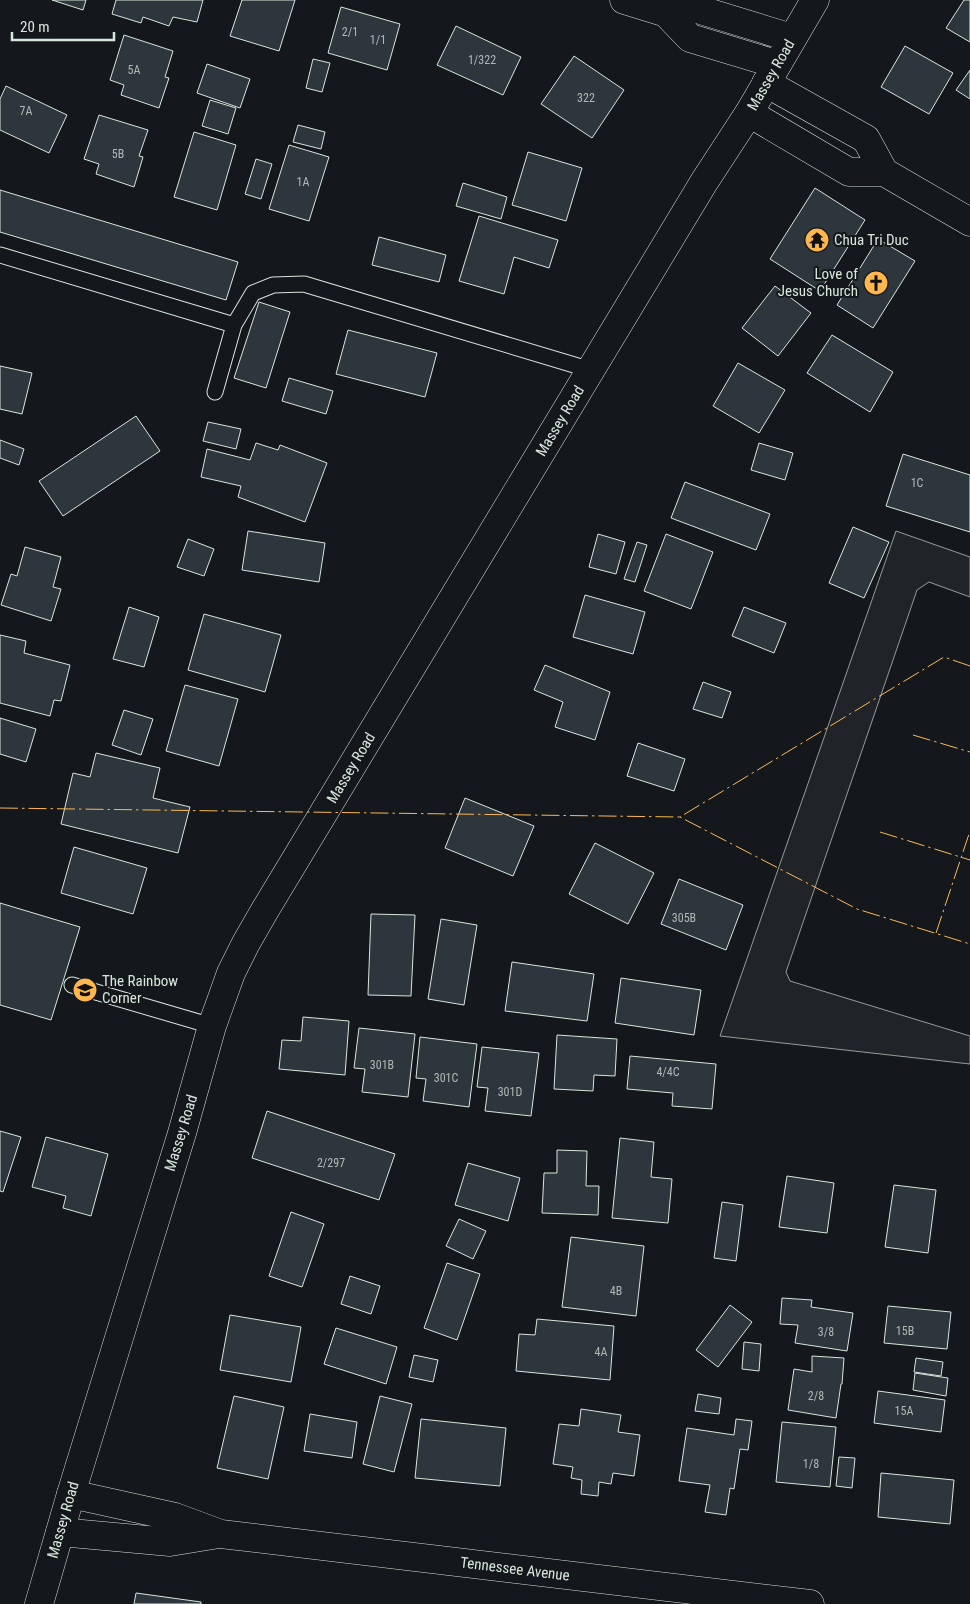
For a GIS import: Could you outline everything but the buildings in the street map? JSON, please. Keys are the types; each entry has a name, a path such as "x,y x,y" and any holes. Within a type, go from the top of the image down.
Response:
{"main road":[{"path":"624,0 666,13 694,8 792,38"},
{"name":"Massey Road","path":"39,1604 182,1133 212,1026 231,973 246,943 704,182 749,113 815,0"},
{"path":"666,13 690,38 771,74 866,140 884,172"},
{"path":"749,113 849,172 884,172 970,222"},
{"name":"Tennessee Avenue","path":"71,1494 175,1518 221,1534 810,1604"},
{"name":"Tennessee Avenue","path":"60,1532 170,1542 221,1534"}],"lane":[{"path":"0,255 234,325"},
{"path":"215,392 234,325 253,293 273,285 304,284 591,370"},
{"path":"72,985 212,1026"}],"shaded area":[{"path":"896,531 970,557 970,597 929,582 917,590 786,972 790,981 970,1036 970,1064 720,1036"}],"power":[{"path":"970,666 944,657 680,817 857,909 970,944"},
{"path":"913,735 970,752"},
{"path":"0,808 680,817"},
{"path":"936,933 970,831"},
{"path":"880,832 970,860"}],"place":[{"name":"Chua Tri Duc","path":"817,240"},
{"name":"Love of Jesus Church","path":"876,283"},
{"name":"The Rainbow Corner","path":"85,990"}]}
